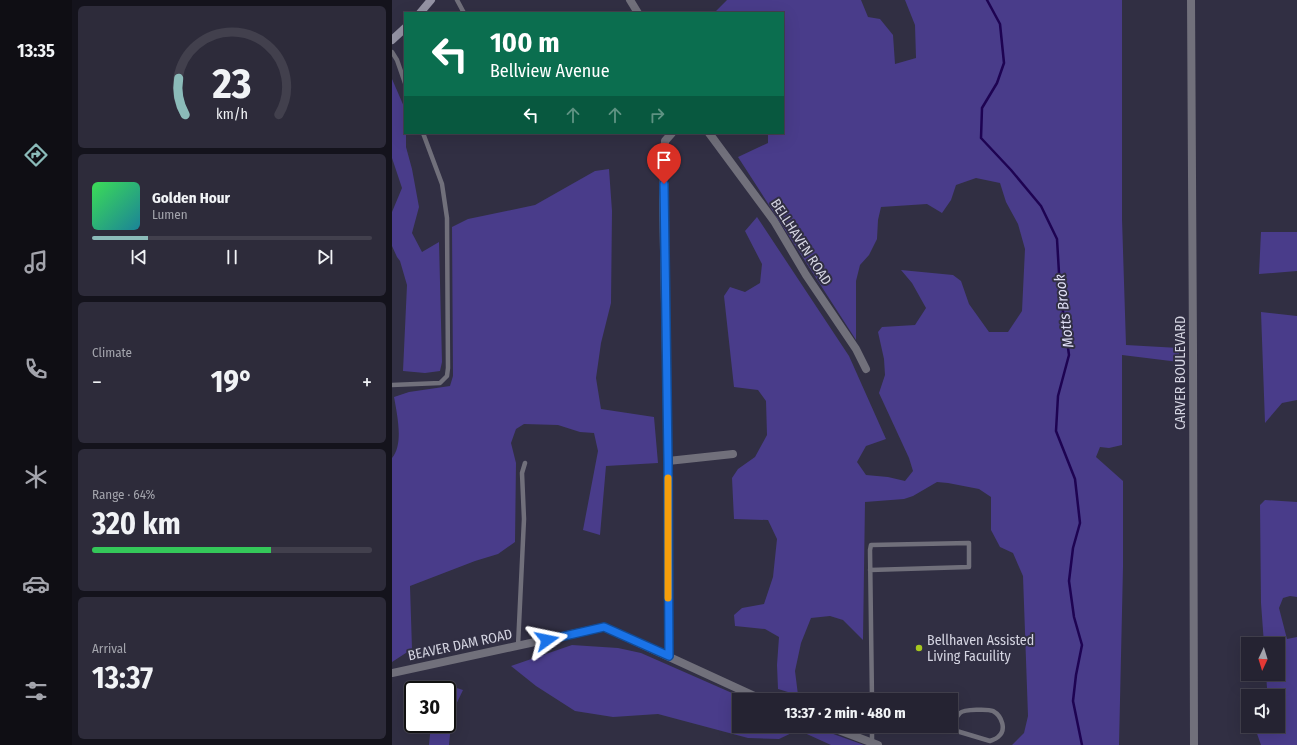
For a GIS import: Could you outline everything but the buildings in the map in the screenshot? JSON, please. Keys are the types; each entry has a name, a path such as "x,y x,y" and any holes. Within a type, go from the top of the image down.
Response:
{"main road":[{"path":"421,12 431,0"},
{"path":"392,40 404,29"}],"street":[{"path":"630,0 637,12"},
{"name":"CARVER BOULEVARD","path":"1191,0 1194,745"},
{"path":"669,656 668,461 663,199 665,141 671,134"},
{"name":"BELLHAVEN ROAD","path":"710,134 774,221 806,275 856,349 866,369"},
{"path":"668,461 733,454"},
{"name":"BEAVER DAM ROAD","path":"392,673 604,627 748,693"},
{"path":"846,733 875,744"}],"lane":[{"path":"457,0 463,12"},
{"path":"392,52 397,60 404,80"},
{"path":"392,385 440,383 447,376 448,368 447,218 442,184 423,134"},
{"path":"518,646 524,519 522,473 525,463"},
{"path":"870,570 969,567 969,543 871,545 870,570 872,693"},
{"path":"967,710 992,710 1000,717 1003,725 1002,732 998,738 990,741 950,729 961,712 967,710"},
{"path":"873,733 875,744"}],"shaded area":[{"path":"727,0 861,0 868,17 880,19 893,35 895,64 916,58 915,25 905,0 1122,0 1122,219 1126,345 1179,348 1179,362 1122,355 1122,445 1109,448 1100,447 1096,457 1123,481 1123,567 1119,745 1012,745 1024,733 1028,716 1023,576 1013,553 1000,547 991,530 991,497 979,489 937,482 913,496 904,499 865,502 863,640 843,620 830,616 811,618 801,643 795,671 798,693 791,693 778,689 777,665 779,637 765,629 735,626 734,615 742,608 764,604 773,577 777,539 768,520 734,519 732,478 738,469 755,457 767,435 766,401 758,390 734,387 724,296 730,287 745,292 760,283 762,264 745,231 757,217 849,356 886,439 866,446 857,462 866,475 888,477 905,481 913,471 909,458 879,393 885,375 884,359 878,332 882,327 915,325 926,308 912,283 901,270 953,275 961,281 969,304 989,332 1008,332 1022,311 1025,249 1018,224 1006,202 1000,183 976,178 956,185 951,200 942,213 927,204 881,207 878,220 877,239 869,255 860,265 856,281 856,340 738,157 768,143 768,134 784,134 784,12 716,12"},
{"path":"392,79 404,107 404,134 406,134 406,147 412,169 419,207 412,233 422,252 439,242 442,362 440,371 425,373 403,371 407,285 400,261 392,246 392,212 402,188 392,158"},
{"path":"609,169 612,211 611,303 601,343 596,378 601,409 654,417 658,463 606,466 600,535 583,530 598,451 594,433 580,432 558,425 524,424 516,429 511,443 516,463 515,542 498,554 475,561 410,586 412,649 392,662 392,458 396,452 399,437 394,397 409,392 450,386 453,376 452,227 468,219 535,205 595,171"},
{"path":"1261,232 1297,232 1297,271 1259,274"},
{"path":"1261,312 1297,316 1297,400 1282,403 1265,423"},
{"path":"1265,500 1297,502 1297,597 1290,596 1283,598 1279,608 1287,639 1297,637 1297,745 1261,745 1257,733 1285,733 1285,689 1267,689 1266,681 1285,681 1285,637 1263,637 1261,603 1260,505"},
{"path":"572,645 618,648 641,653 732,693 732,733 792,733 779,739 748,738 658,714 613,717 575,711 536,686 511,666"},
{"path":"456,688 463,690 456,705"},
{"path":"430,733 450,733 449,745 429,745"},
{"path":"805,733 831,733 864,745 831,745"}],"waterway":[{"name":"Motts Brook","path":"987,0 1000,24 1004,63 997,83 982,108 981,138 1011,170 1041,206 1057,239 1060,290 1069,355 1058,396 1056,431 1075,479 1080,523 1073,548 1069,581 1074,617 1082,645 1073,701 1082,745"}],"slow traffic":[{"path":"668,478 668,598"}],"place":[{"name":"Bellhaven Assisted Living Facuility","path":"919,648"}],"route":[{"path":"547,640 604,627 669,656 664,184"}]}
